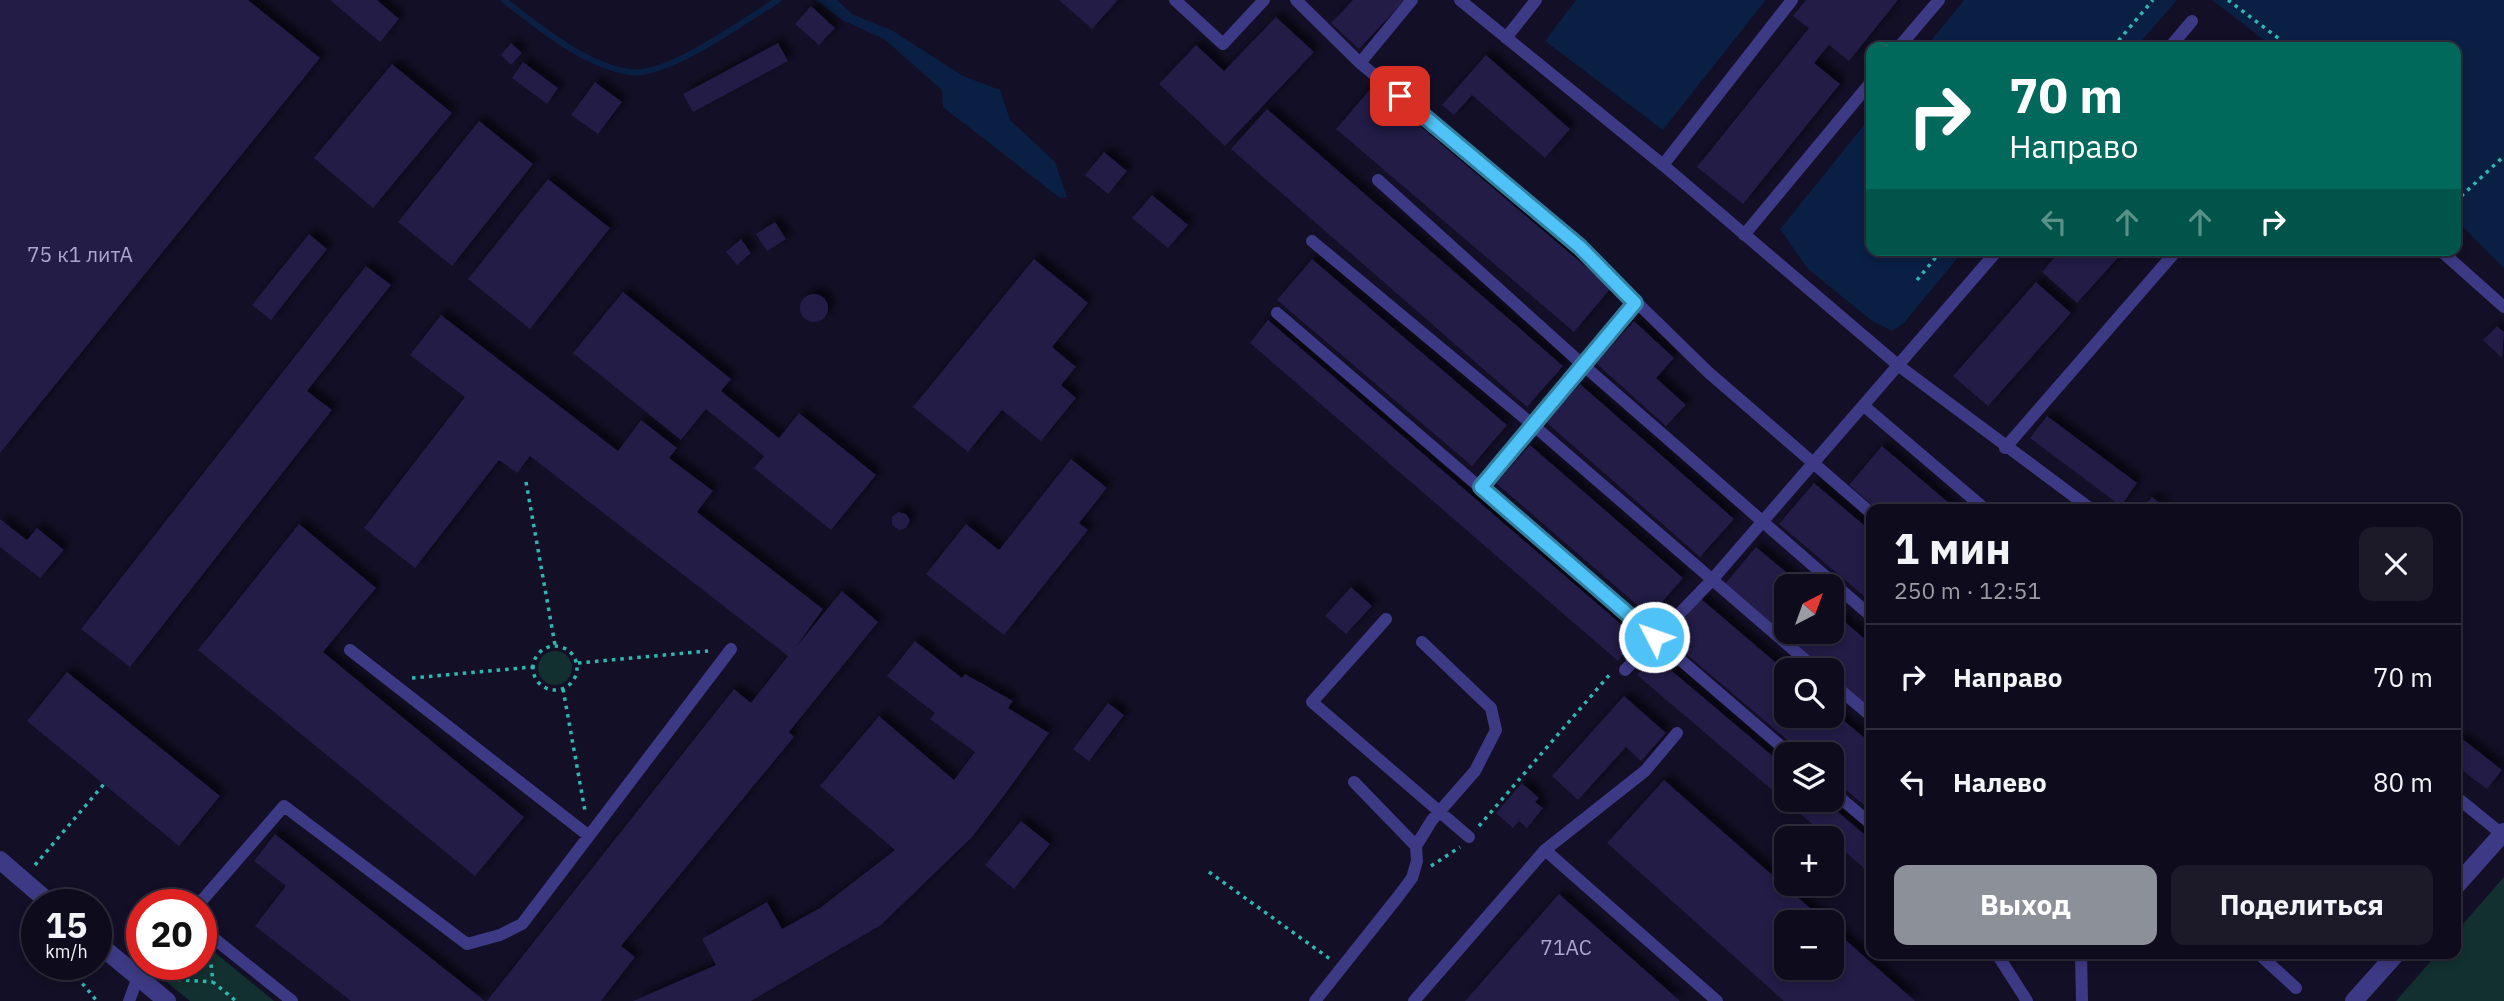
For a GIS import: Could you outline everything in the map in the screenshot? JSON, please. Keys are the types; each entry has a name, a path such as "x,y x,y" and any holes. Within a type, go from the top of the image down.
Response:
{"street":[{"path":"2461,880 2503,833"},
{"path":"0,860 33,889"},
{"path":"2354,1001 2392,959"},
{"path":"151,980 167,1001"}],"lane":[{"path":"1175,0 1223,44 1264,0"},
{"path":"1296,0 1360,63 1580,247 1635,303 1866,509"},
{"path":"1360,63 1412,0"},
{"path":"1460,0 1663,165 1899,366 2005,448 2084,504"},
{"path":"1506,38 1536,0"},
{"path":"1663,165 1792,0"},
{"path":"1903,42 1938,0"},
{"path":"2174,42 2192,21"},
{"path":"1744,235 1866,88"},
{"path":"1378,180 1583,365 1866,611"},
{"path":"1312,241 1533,425 1803,658"},
{"path":"1625,670 1711,581 1993,256"},
{"path":"2005,448 2172,256"},
{"path":"2447,256 2504,307"},
{"path":"1481,487 1635,303"},
{"path":"1276,313 1776,742"},
{"path":"1864,406 1979,504"},
{"path":"1386,619 1312,702 1469,837"},
{"path":"1315,1001 1412,878 1417,861 1416,846 1440,811 1475,771 1496,730 1491,708 1422,642"},
{"path":"212,889 285,806 467,944 500,935 522,924 730,649"},
{"path":"350,650 589,836"},
{"path":"1844,693 1866,712"},
{"path":"1414,1001 1545,850 1645,771 1677,733"},
{"path":"1354,782 1416,846"},
{"path":"1844,801 1866,820"},
{"path":"2461,801 2503,833"},
{"path":"1545,850 1717,1001"},
{"path":"217,940 292,1001"},
{"path":"2000,959 2027,1001"},
{"path":"2081,959 2082,1001"},
{"path":"2264,959 2296,988"},
{"path":"128,1001 138,980"}],"path":[{"path":"2118,42 2153,0"},
{"path":"2228,0 2283,42"},
{"path":"2461,196 2504,156"},
{"path":"1917,280 1937,256"},
{"path":"526,482 555,645"},
{"path":"555,645 570,650 578,663 575,679 563,690 548,690 537,681 532,667 536,656 544,648 555,645"},
{"path":"578,663 730,649"},
{"path":"389,680 532,667"},
{"path":"1436,863 1448,858 1469,837 1615,668 1625,670"},
{"path":"563,690 589,836"},
{"path":"23,880 104,784"},
{"path":"1209,873 1318,948 1340,970"},
{"path":"79,980 97,1001"},
{"path":"201,980 213,982 236,1001"}],"green space":[{"path":"555,651 567,656 572,668 567,680 555,685 543,680 538,668 543,656"},
{"path":"2504,877 2504,1001 2396,1001 2433,959 2461,959 2461,926"},
{"path":"217,954 274,1001 190,1001 168,980 217,980"}],"water":[{"path":"816,0 837,0 852,14 893,31 963,76 1000,90 1010,120 1055,162 1067,197 1060,198 943,107 942,90 884,39 842,20"},
{"path":"1576,0 1766,0 1663,130 1545,41"},
{"path":"1964,0 2177,0 2140,42 1930,42"},
{"path":"2212,0 2504,0 2504,268 2461,225 2461,42 2267,42"},
{"path":"1866,122 1866,256 1959,256 1904,323 1892,331 1871,320 1808,269 1780,229"}],"pier":[{"path":"1766,0 1770,0 1665,133 1663,130"},
{"path":"1866,118 1866,122 1780,229 1777,227"}],"building":[{"path":"0,0 248,0 320,58 0,453"},
{"path":"330,0 377,0 399,19 380,42"},
{"path":"1059,0 1118,0 1092,29"},
{"path":"1353,0 1405,0 1359,49 1331,23"},
{"path":"1806,0 1898,0 1849,61 1829,45 1814,63 1840,84 1743,204 1697,167 1809,28 1793,16"},
{"path":"811,6 835,28 819,45 795,24"},
{"path":"1276,17 1314,52 1225,146 1159,84 1196,45 1224,71"},
{"path":"511,43 522,53 511,65 501,55"},
{"path":"778,43 788,61 693,112 683,94"},
{"path":"1486,55 1570,129 1545,158 1472,95 1454,115 1442,105"},
{"path":"523,62 558,88 547,104 512,78"},
{"path":"392,64 452,113 373,208 314,158"},
{"path":"595,82 622,102 598,134 571,115"},
{"path":"1373,86 1611,288 1574,332 1336,129"},
{"path":"1267,109 1563,366 1527,407 1231,149"},
{"path":"479,121 533,164 452,266 398,222"},
{"path":"1104,152 1127,171 1108,194 1085,175"},
{"path":"548,179 610,228 530,329 468,279"},
{"path":"1152,195 1188,225 1168,248 1132,218"},
{"path":"775,222 786,239 767,251 756,234"},
{"path":"309,234 327,249 271,320 252,305"},
{"path":"741,239 751,253 737,265 726,252"},
{"path":"2056,256 2120,256 2077,303 2042,272"},
{"path":"1034,259 1088,303 1052,347 1076,367 1061,385 1076,398 1041,441 1002,410 968,452 913,407"},
{"path":"1312,259 1507,425 1472,466 1277,300"},
{"path":"366,266 391,285 307,391 332,410 130,667 81,629"},
{"path":"2036,282 2071,313 1988,406 1953,376"},
{"path":"623,292 731,379 721,391 779,438 799,413 876,475 831,530 754,468 764,456 706,409 681,440 573,353"},
{"path":"814,294 824,298 828,308 824,318 814,322 804,318 800,308 804,298"},
{"path":"441,315 618,451 641,420 677,448 669,458 713,491 697,512 823,609 796,647 842,591 878,622 789,732 794,737 621,946 635,957 601,1001 487,1001 734,689 751,703 788,656 530,456 517,473 499,460 415,568 364,528 465,397 410,355"},
{"path":"1268,320 1637,638 1618,661 1250,343"},
{"path":"1634,321 1674,358 1656,378 1686,405 1666,426 1596,363"},
{"path":"2497,326 2504,332 2502,358 2483,340"},
{"path":"1580,384 1734,519 1700,557 1546,422"},
{"path":"2047,416 2137,483 2122,504 2118,504 2030,438"},
{"path":"1530,445 1683,578 1650,616 1496,483"},
{"path":"1882,446 1950,504 1871,504 1849,485"},
{"path":"1071,459 1107,488 1079,523 1088,530 1004,635 926,574 966,524 999,550"},
{"path":"1814,483 1866,527 1866,598 1844,579 1844,574 1838,574 1779,524"},
{"path":"2152,497 2161,504 2146,504"},
{"path":"898,512 906,514 910,520 906,528 899,530 892,525 892,517"},
{"path":"0,519 27,540 37,528 64,550 40,578 0,547"},
{"path":"299,524 376,588 323,652 524,817 475,876 198,650"},
{"path":"1756,547 1789,574 1774,574 1774,628 1724,585"},
{"path":"1351,587 1372,606 1346,634 1325,616"},
{"path":"1700,598 1774,661 1774,728 1844,728 1844,721 1866,739 1866,807 1844,788 1844,742 1790,742 1666,637"},
{"path":"1844,621 1866,640 1866,706 1844,687 1844,658 1810,658 1793,644 1844,644"},
{"path":"915,641 962,678 965,674 1013,701 1008,708 1049,733 972,837 881,925 751,1001 633,1001 716,965 702,939 767,902 782,929 820,908 895,850 820,786 879,716 954,780 975,752 930,719 935,713 887,676"},
{"path":"1653,655 1774,757 1774,792 1637,675"},
{"path":"67,672 220,796 179,846 27,721"},
{"path":"1624,696 1666,733 1641,761 1626,747 1578,800 1552,776"},
{"path":"1108,703 1124,715 1089,761 1073,749"},
{"path":"2461,738 2502,770 2487,789 2461,770"},
{"path":"1664,780 1774,876 1774,896 1796,896 1812,910 1774,910 1774,980 1844,980 1844,939 1915,1001 1784,1001 1607,843"},
{"path":"1522,783 1539,798 1535,802 1543,808 1527,828 1519,821 1513,828 1496,813"},
{"path":"1798,812 1838,812 1866,836 1866,870 1844,851 1844,826 1815,826"},
{"path":"1021,821 1050,844 1014,889 985,865"},
{"path":"275,834 485,1001 351,1001 255,926 286,886 254,861"},
{"path":"1559,894 1680,1001 1465,1001"}],"waterway":[{"path":"504,0 547,33 579,53 595,62 629,72 664,66 684,57 778,0"}],"route":[{"path":"1400,96 1580,247 1635,303 1481,487 1654,637"}]}
